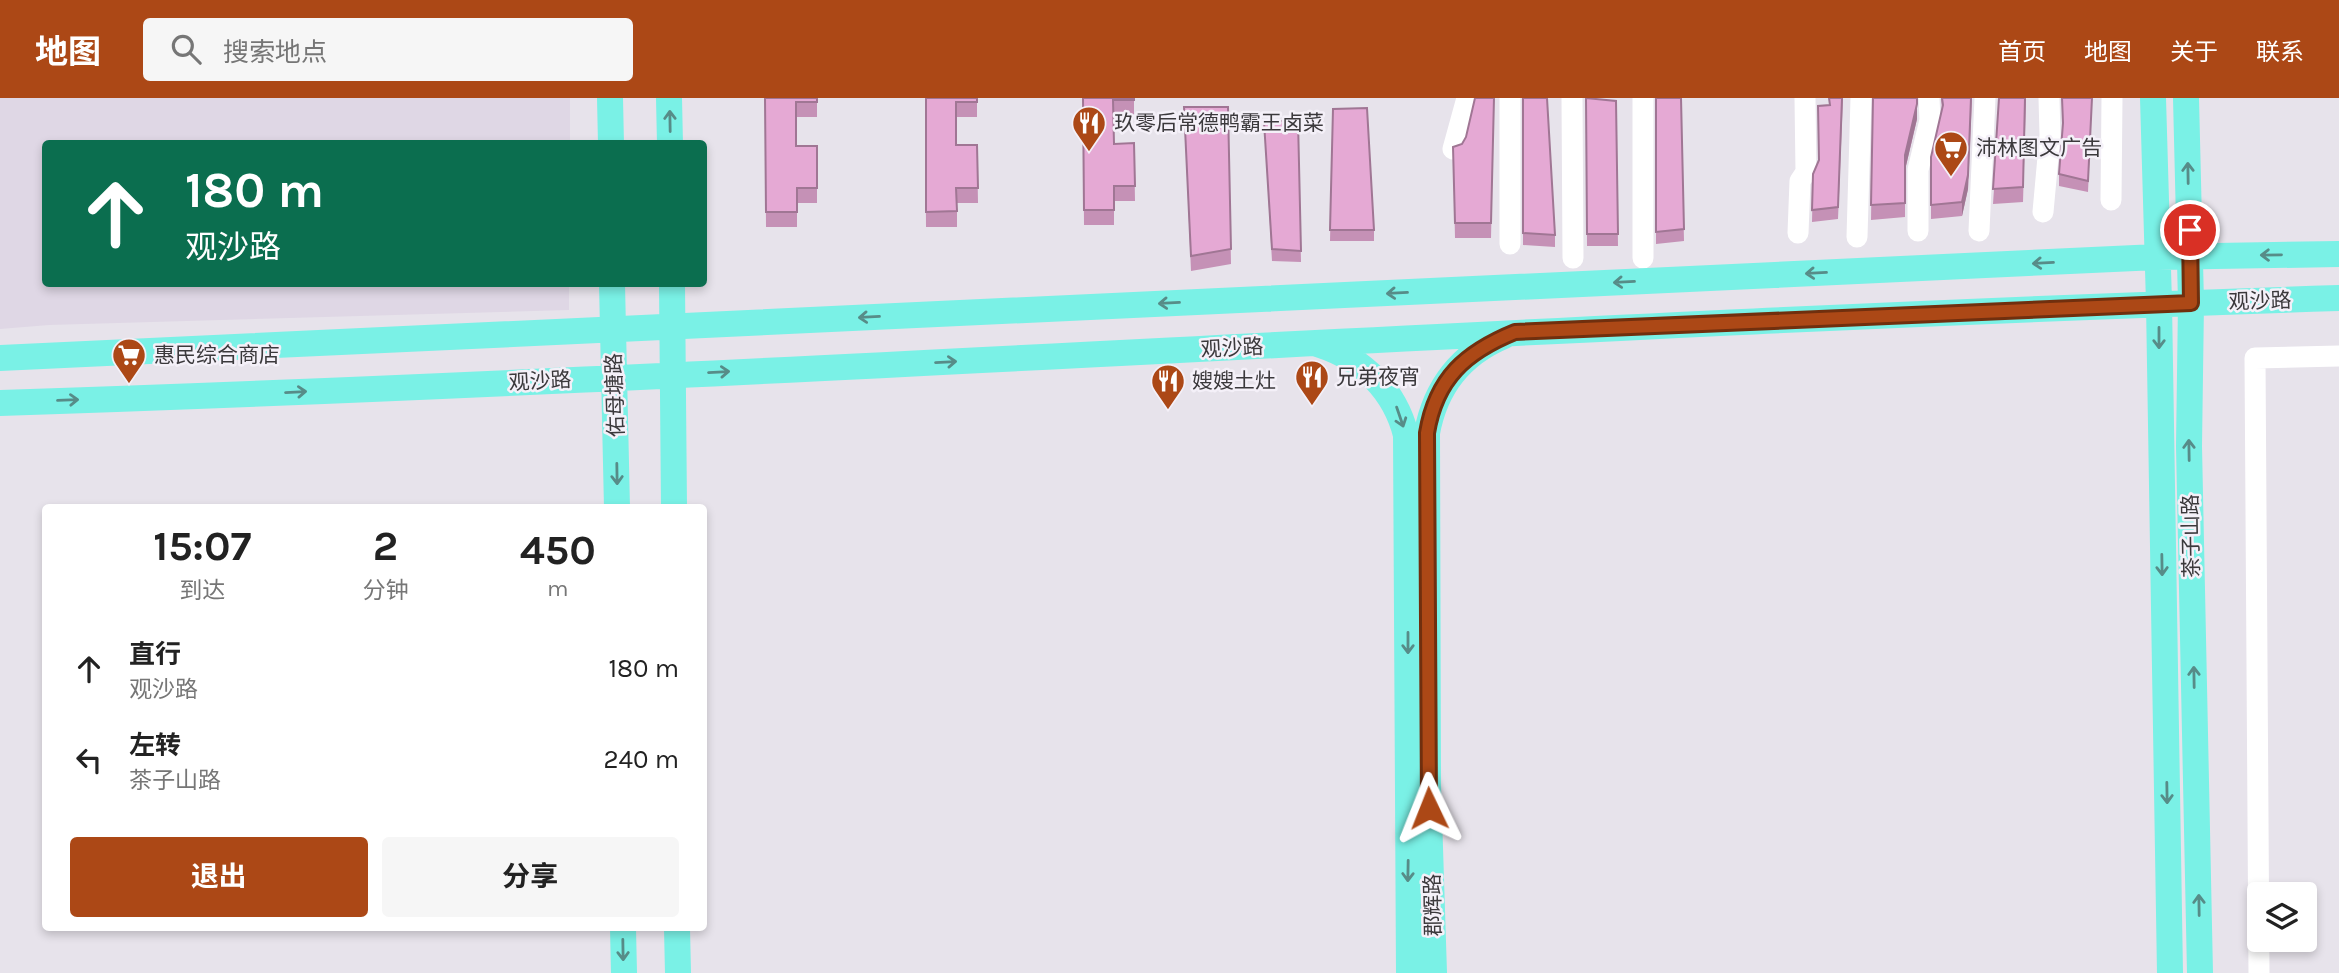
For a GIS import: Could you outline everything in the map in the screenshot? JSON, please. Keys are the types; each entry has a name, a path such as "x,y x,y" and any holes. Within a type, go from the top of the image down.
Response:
{"main road":[{"path":"610,98 611,140"},
{"path":"669,98 670,140"},
{"name":"茶子山路","path":"2153,98 2170,973"},
{"name":"茶子山路","path":"2186,98 2191,303 2189,446 2200,973"},
{"path":"0,358 2157,257 2339,254"},
{"name":"佑母塘路","path":"612,287 617,504"},
{"path":"672,287 674,504"},
{"name":"观沙路","path":"0,403 188,397 2159,303 2339,298"},
{"name":"郡辉路","path":"1434,973 1428,785 1427,433 1436,400 1458,367 1482,347 1515,332"},
{"name":"郡辉路","path":"1315,343 1348,358 1377,380 1397,406 1406,435 1409,973"},
{"path":"623,931 624,973"},
{"path":"677,931 678,973"}],"street":[{"path":"1453,149 1467,98"},
{"path":"1510,98 1510,244"},
{"path":"1572,98 1573,258"},
{"path":"1643,98 1643,258"},
{"path":"1798,233 1800,181 1806,172 1805,98"},
{"path":"1857,237 1861,98"},
{"path":"1918,231 1918,170 1930,120 1929,98"},
{"path":"1979,231 1985,98"},
{"path":"2043,212 2050,135 2049,98"},
{"path":"2111,200 2112,98"},
{"path":"2259,973 2255,358 2339,356"}],"shaded area":[{"path":"0,98 570,98 570,140 42,140 42,287 569,287 569,310 49,325 0,329"}],"building":[{"path":"765,98 817,98 817,102 796,102 796,146 817,146 817,188 797,188 797,212 766,212"},
{"path":"926,98 977,98 977,102 956,102 956,145 977,145 978,188 956,188 957,211 926,212"},
{"path":"1083,98 1134,98 1113,100 1114,144 1134,143 1135,186 1114,186 1114,210 1084,210"},
{"path":"1475,98 1494,98 1491,223 1455,223 1453,147 1462,144 1466,137"},
{"path":"1523,98 1547,98 1555,235 1523,233"},
{"path":"1586,98 1616,101 1618,234 1587,234"},
{"path":"1656,98 1681,98 1684,229 1656,232"},
{"path":"1829,98 1842,98 1838,207 1812,210 1813,174 1819,160 1818,106 1830,105"},
{"path":"1873,98 1917,98 1905,155 1905,203 1871,205"},
{"path":"1942,98 1971,98 1968,175 1962,202 1931,205 1931,157 1943,105"},
{"path":"1999,98 2025,98 2023,187 1993,189"},
{"path":"2062,98 2092,98 2088,181 2059,174"},
{"path":"1184,107 1228,107 1231,249 1191,256"},
{"path":"1367,108 1374,230 1330,230 1333,109"},
{"path":"1298,120 1301,251 1272,249 1264,122"}],"place":[{"name":"玖零后常德鸭霸王卤菜","path":"1089,153"},
{"name":"沛林图文广告","path":"1951,178"},
{"name":"惠民综合商店","path":"129,385"},
{"name":"兄弟夜宵","path":"1312,407"},
{"name":"嫂嫂土灶","path":"1168,411"}],"route":[{"path":"1429,808 1427,433 1430,414 1445,383 1468,357 1482,347 1515,332 2191,303 2190,230"}]}
